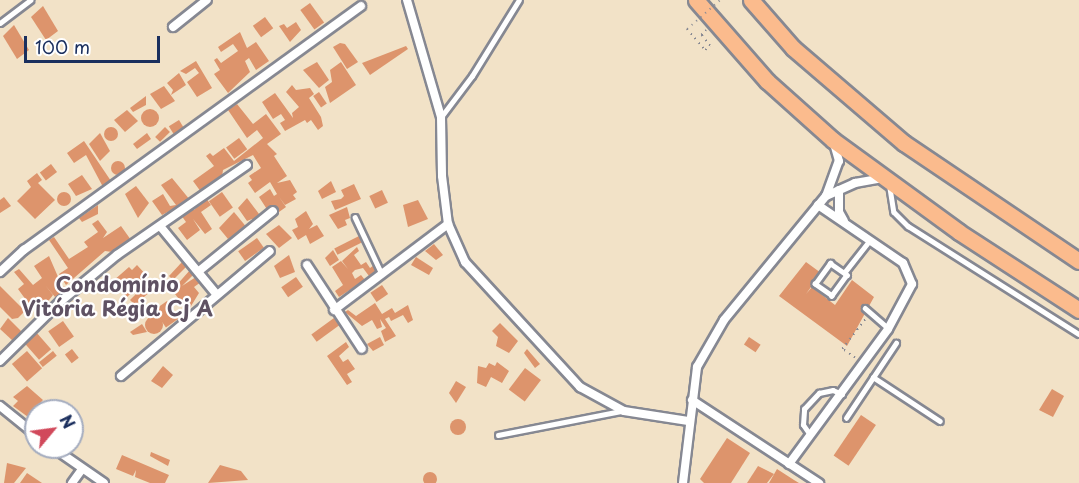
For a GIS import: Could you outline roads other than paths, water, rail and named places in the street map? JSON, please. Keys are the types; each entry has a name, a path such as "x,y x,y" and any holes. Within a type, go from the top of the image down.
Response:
{"highway":[{"path":"696,0 767,81 833,140 886,181 1079,310"},
{"path":"751,0 794,48 904,143 1079,261"}],"street":[{"path":"173,27 207,0"},
{"path":"407,0 441,117 442,176 448,224 465,261 483,285 580,387 624,411 688,421"},
{"path":"0,272 24,250 361,6"},
{"path":"683,483 688,421 697,367 708,344 826,196 839,161 833,140"},
{"path":"0,361 61,301 159,226 247,165"},
{"path":"826,196 839,190 886,181"},
{"path":"839,190 839,212 844,222"},
{"path":"789,464 888,328 912,284 903,263 818,205"},
{"path":"199,271 273,211"},
{"path":"334,309 448,224"},
{"path":"159,226 217,295"},
{"path":"121,376 270,250"},
{"path":"307,265 362,350"},
{"path":"692,400 819,483"},
{"path":"0,406 24,425"},
{"path":"68,459 104,483"},
{"path":"72,483 82,469"}],"lane":[{"path":"0,22 30,0"},
{"path":"441,117 472,76 519,0"},
{"path":"886,181 894,212 908,226 1079,334"},
{"path":"355,217 382,274"},
{"path":"844,273 870,240"},
{"path":"830,263 844,273 847,275 832,296 815,284 830,263"},
{"path":"867,310 888,328"},
{"path":"846,418 896,343"},
{"path":"873,377 940,421"},
{"path":"810,435 803,425 804,409 819,393 833,390 842,394"},
{"path":"498,435 562,419 624,411"}],"district":[{"name":"Condomínio Vitória Régia Cj A","path":"117,295"}]}
